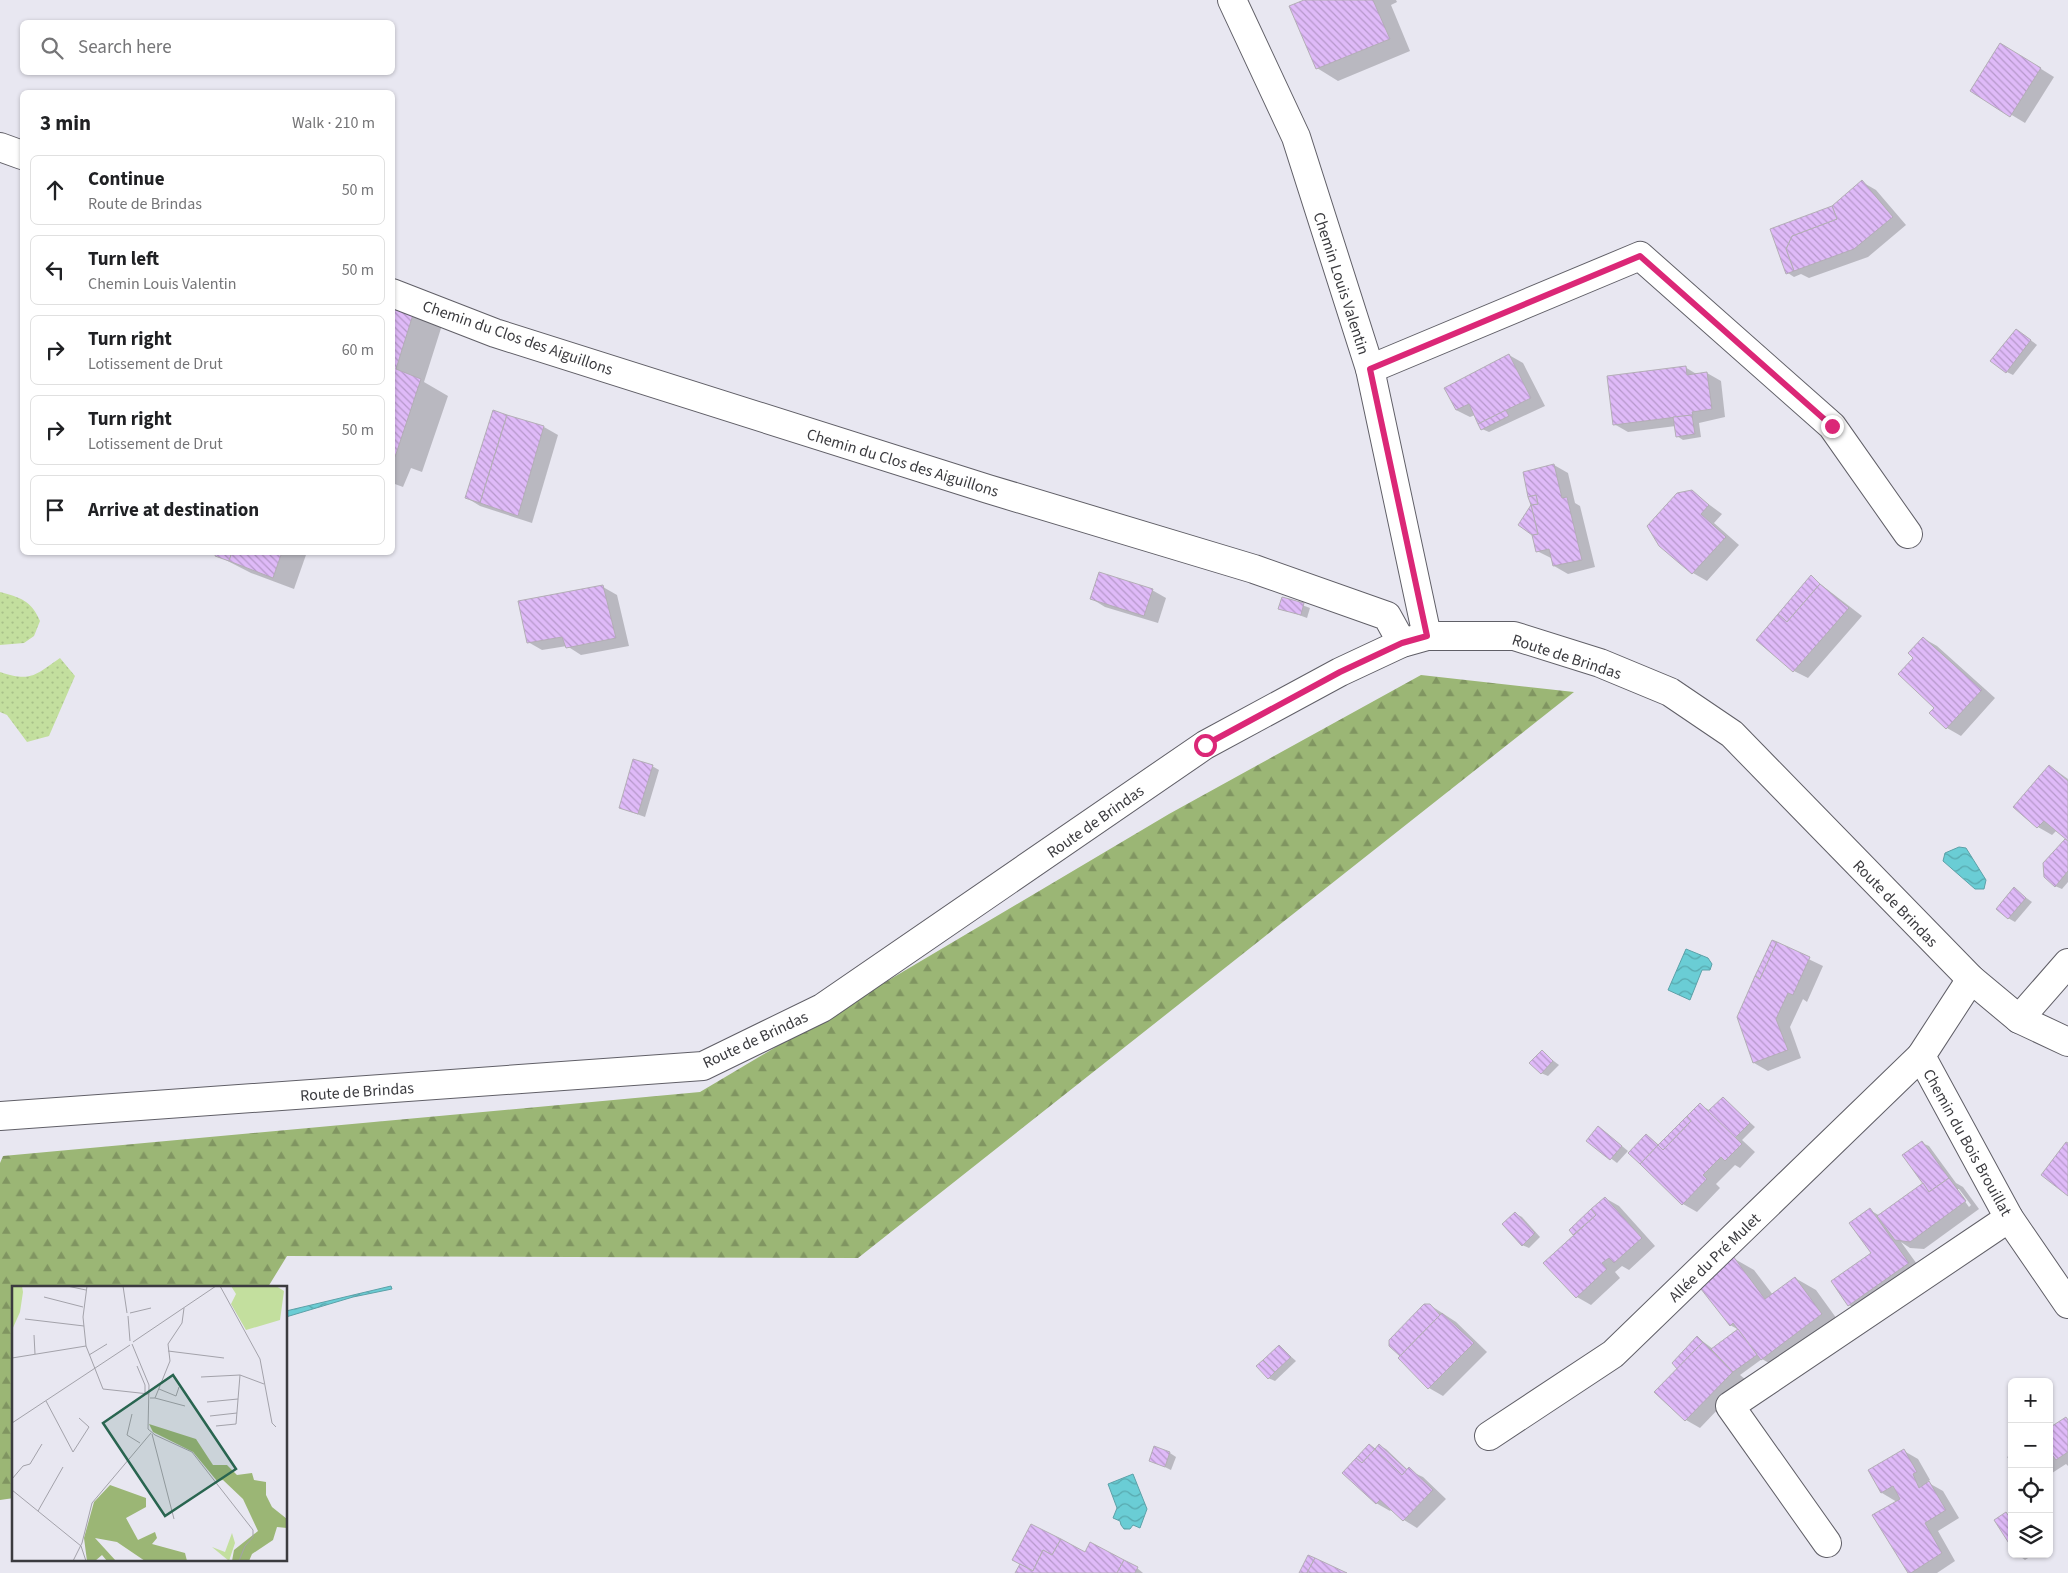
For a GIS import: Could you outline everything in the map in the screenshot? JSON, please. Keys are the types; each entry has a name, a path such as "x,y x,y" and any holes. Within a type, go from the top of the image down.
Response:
{"street":[{"name":"Chemin Louis Valentin","path":"1232,0 1296,137 1370,369 1414,639"},
{"path":"0,147 20,153"},
{"path":"1370,369 1640,256 1832,426 1908,534"},
{"name":"Chemin du Clos des Aiguillons","path":"395,294 514,339 988,489 1254,569 1387,616 1414,639"},
{"name":"Route de Brindas","path":"0,1116 703,1066 822,1008 1205,745 1340,672 1414,639 1514,636 1600,663 1670,692 1732,734 1970,979 2019,1019 2068,1042"},
{"path":"2019,1019 2068,963"},
{"name":"Chemin du Bois Brouillat","path":"1970,979 1921,1056 2009,1218 2068,1304"},
{"name":"Allée du Pré Mulet","path":"1489,1436 1613,1354 1921,1056"},
{"path":"1827,1543 1730,1406 2009,1218"}],"green space":[{"path":"0,592 24,601 37,614 40,621 34,636 24,643 0,645"},
{"path":"60,658 75,676 49,736 27,742 7,715 0,712 0,672 19,677 32,676"},
{"path":"1421,675 1574,692 858,1258 287,1256 269,1286 12,1286 12,1498 0,1500 0,1163 3,1156 700,1092 1169,814"}],"water":[{"path":"1959,847 1966,848 1986,880 1984,889 1975,889 1943,861 1945,853"},
{"path":"1686,949 1708,958 1712,964 1710,970 1702,970 1690,1000 1668,990"},
{"path":"391,1286 392,1289 353,1297 288,1316 288,1311"},
{"path":"1133,1474 1147,1509 1140,1528 1133,1525 1130,1529 1124,1529 1120,1521 1113,1518 1117,1508 1108,1484"}],"building":[{"path":"1304,0 1373,0 1390,39 1316,69 1289,6"},
{"path":"2000,43 2041,68 2010,117 1970,91"},
{"path":"1862,180 1893,217 1854,249 1794,271 1786,249 1792,236 1837,219 1832,206"},
{"path":"1832,206 1837,219 1792,236 1786,249 1794,271 1786,274 1770,229"},
{"path":"395,297 416,305 396,369 421,379 395,457"},
{"path":"2016,329 2031,340 2006,373 1990,361"},
{"path":"1509,354 1531,398 1478,424 1469,404 1456,410 1444,388"},
{"path":"1686,366 1687,375 1707,372 1712,409 1692,412 1693,415 1613,425 1607,376"},
{"path":"493,410 507,415 480,503 465,498"},
{"path":"1506,410 1509,416 1481,430 1478,424"},
{"path":"507,415 544,426 518,516 480,503"},
{"path":"1692,415 1695,434 1676,437 1673,417"},
{"path":"1554,464 1562,498 1567,497 1582,560 1553,566 1549,549 1536,552 1532,535 1538,534 1531,505 1538,504 1536,495 1528,497 1523,472"},
{"path":"1692,490 1709,505 1701,514 1726,537 1692,574 1659,546 1647,526 1677,493"},
{"path":"1536,495 1538,504 1531,505 1528,497"},
{"path":"1531,505 1538,534 1532,535 1518,525"},
{"path":"215,555 231,555 229,561"},
{"path":"231,555 281,555 273,578 229,561"},
{"path":"1099,572 1153,589 1144,616 1090,599"},
{"path":"1811,575 1820,584 1787,622 1778,614"},
{"path":"1820,584 1849,608 1793,672 1756,640 1778,614 1787,622"},
{"path":"603,585 616,638 566,648 562,637 527,643 518,601"},
{"path":"1282,597 1304,603 1301,615 1278,609"},
{"path":"1923,637 1982,690 1946,729 1929,713 1934,708 1898,674 1913,658 1908,653"},
{"path":"633,759 653,765 638,814 619,808"},
{"path":"2049,765 2068,781 2068,841 2044,821 2037,828 2013,807"},
{"path":"2065,839 2068,841 2068,871 2055,887 2044,877 2043,863"},
{"path":"2014,887 2026,898 2008,919 1996,909"},
{"path":"1772,940 1777,942 1760,979 1755,976"},
{"path":"1777,942 1810,957 1793,995 1788,993 1776,1019 1788,1050 1753,1063 1737,1017 1755,976 1760,979"},
{"path":"1542,1050 1553,1061 1541,1074 1529,1063"},
{"path":"1723,1097 1750,1123 1735,1138 1708,1111"},
{"path":"1700,1103 1742,1144 1725,1161 1721,1157 1703,1175 1707,1179 1682,1205 1640,1164 1658,1145 1663,1150 1691,1121 1687,1116"},
{"path":"1687,1116 1691,1121 1663,1150 1658,1145"},
{"path":"1598,1126 1622,1146 1610,1160 1586,1141"},
{"path":"1646,1134 1658,1145 1640,1164 1628,1153"},
{"path":"1922,1141 1949,1178 1929,1192 1902,1155"},
{"path":"2066,1142 2068,1143 2068,1196 2041,1175"},
{"path":"1949,1178 1966,1201 1910,1242 1895,1240 1877,1216 1923,1183 1929,1192"},
{"path":"1605,1197 1642,1238 1614,1263 1609,1258 1602,1263 1607,1269 1576,1298 1543,1263 1596,1215 1591,1209"},
{"path":"1870,1208 1909,1263 1848,1306 1831,1281 1871,1253 1849,1223"},
{"path":"1591,1209 1596,1215 1573,1235 1569,1230"},
{"path":"1515,1212 1535,1233 1522,1246 1502,1224"},
{"path":"1733,1256 1765,1299 1795,1277 1822,1314 1761,1360 1733,1323 1730,1326 1701,1289"},
{"path":"1424,1304 1430,1304 1440,1315 1400,1356 1389,1346 1389,1340"},
{"path":"1442,1313 1474,1343 1428,1389 1398,1358"},
{"path":"1738,1329 1757,1355 1733,1372 1711,1349"},
{"path":"1697,1336 1703,1342 1677,1369 1672,1363"},
{"path":"1703,1342 1733,1372 1685,1421 1654,1392"},
{"path":"1279,1345 1291,1357 1275,1372 1263,1360"},
{"path":"1263,1360 1275,1372 1268,1379 1256,1366"},
{"path":"2066,1417 2068,1420 2068,1452 2056,1460 2053,1456 2053,1425"},
{"path":"1369,1444 1375,1449 1362,1463 1356,1458"},
{"path":"1379,1444 1407,1470 1402,1475 1375,1449"},
{"path":"1154,1446 1170,1452 1165,1467 1149,1461"},
{"path":"1375,1449 1402,1475 1409,1467 1433,1490 1403,1521 1380,1500 1376,1504 1342,1473 1356,1458 1362,1463"},
{"path":"1904,1449 1917,1472 1913,1474 1919,1488 1929,1481 1946,1510 1925,1523 1942,1553 1911,1573 1908,1573 1872,1515 1900,1499 1893,1486 1881,1493 1868,1470"},
{"path":"2006,1512 2008,1515 2008,1542 1994,1520"},
{"path":"1031,1524 1061,1539 1052,1555 1043,1550 1033,1571 1012,1560"},
{"path":"1061,1539 1085,1552 1090,1542 1124,1560 1117,1573 1015,1573 1020,1564 1033,1571 1043,1550 1052,1555"},
{"path":"1308,1555 1315,1558 1307,1573 1299,1573"},
{"path":"1315,1558 1347,1573 1307,1573"},
{"path":"1124,1560 1138,1567 1135,1573 1117,1573"}],"route":[{"path":"1205,745 1340,672 1402,643 1427,636 1370,369 1640,256 1832,426"}]}
